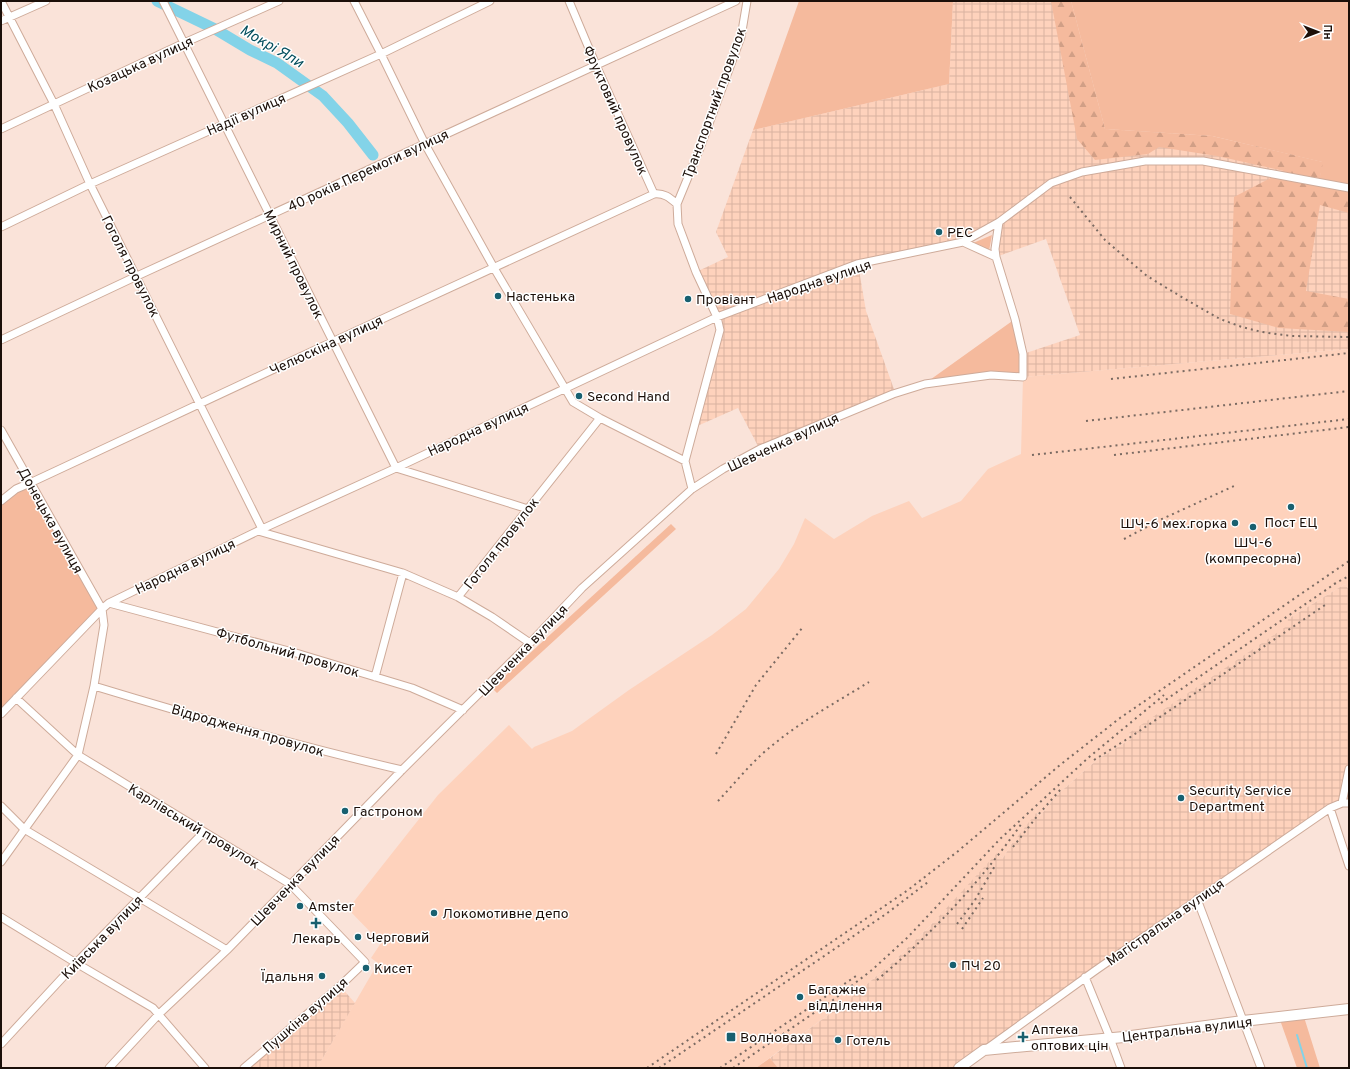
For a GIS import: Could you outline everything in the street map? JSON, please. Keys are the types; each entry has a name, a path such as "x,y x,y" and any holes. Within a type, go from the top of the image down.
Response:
{"main road":[{"name":"Центральна вулиця","path":"984,1050 1110,1038 1349,1009"},
{"path":"959,1068 984,1050"}],"street":[{"path":"1,21 46,1"},
{"name":"Мирний провулок","path":"163,1 396,468"},
{"name":"Козацька вулиця","path":"1,128 184,43 280,1"},
{"path":"354,1 425,144 494,268 573,402 600,418 685,460"},
{"name":"Надії вулиця","path":"1,227 90,184 381,54 490,1"},
{"name":"Фруктовий провулок","path":"569,1 596,66 654,194"},
{"name":"40 років Перемоги вулиця","path":"1,340 736,1"},
{"name":"Транспортний провулок","path":"676,204 700,148 741,37 747,1"},
{"name":"Гоголя провулок","path":"1,2 54,104 90,184 200,403 260,530 403,573 458,597 600,418"},
{"name":"Народна вулиця","path":"1,714 109,603 260,530 396,468 717,317 857,264 963,242 999,222 1051,183 1082,172 1145,161 1203,161 1349,188"},
{"path":"654,194 661,193 670,197 676,204 678,224 696,272 717,317 720,330 685,460 692,489"},
{"name":"Челюскіна вулиця","path":"1,501 16,489 30,482 654,194"},
{"path":"996,257 994,249 999,222"},
{"path":"963,242 996,257"},
{"name":"Шевченка вулиця","path":"109,1068 159,1014 227,950 402,770 530,643 582,588 692,489 760,449 893,394 925,384 991,375 1023,377 1023,354 1015,319 996,257"},
{"name":"Донецька вулиця","path":"1,430 102,609"},
{"path":"396,468 528,509"},
{"path":"375,677 403,573"},
{"path":"458,597 492,617 530,643"},
{"name":"Футбольний провулок","path":"109,603 296,653 412,688 463,710"},
{"path":"1,862 78,755 94,686 104,625 102,609"},
{"name":"Відродження провулок","path":"94,686 214,722 325,752 402,770"},
{"name":"Карлівський провулок","path":"16,698 78,755 290,884 365,962"},
{"path":"1346,803 1349,769"},
{"name":"Магістральна вулиця","path":"984,1050 1085,977 1330,808 1346,803"},
{"path":"1,806 24,829 227,950"},
{"path":"1330,808 1349,866"},
{"name":"Київська вулиця","path":"1,1044 76,963 204,832"},
{"path":"1197,899 1261,1068"},
{"path":"1,917 154,1008 205,1068"},
{"name":"Пушкіна вулиця","path":"244,1068 340,986 365,962"},
{"path":"1085,977 1121,1068"}],"shaded area":[{"path":"953,1 1071,1 1105,129 1212,136 1349,188 1349,349 1023,377 1023,354 1080,335 1046,239 996,257 999,222 963,242 858,264 866,311 895,392 759,448 738,408 695,427 720,330 696,272 728,257 716,232 753,130 949,84"},
{"path":"1349,349 1349,590 1345,584 1288,619 1288,626 1129,734 1131,739 1098,759 1058,794 1040,816 1037,813 1011,845 1003,858 998,854 930,926 893,962 847,1001 756,1068 317,1068 378,963 371,958 381,943 348,909 438,795 509,725 532,749 572,731 629,690 712,635 746,609 779,569 794,544 805,518 834,539 872,516 909,501 922,518 961,501 988,469 1021,454 1023,377"},
{"path":"1345,584 1349,590 1349,803 1342,803 955,1068 778,1068 770,1058 847,1001 893,962 930,926 997,853 1003,858 1011,845 1036,813 1040,816 1058,794 1098,759 1131,739 1129,733 1287,626 1288,619"},
{"path":"340,986 355,1003 317,1068 244,1068"}],"green space":[{"path":"799,1 953,1 949,84 753,130"},
{"path":"1051,1 1071,1 1105,129 1212,136 1323,162 1319,183 1349,188 1349,213 1320,205 1306,291 1349,299 1349,332 1279,328 1230,314 1234,197 1284,171 1217,156 1159,147 1148,154 1095,160 1077,139"},
{"path":"1071,1 1349,1 1349,188 1319,183 1322,162 1212,136 1105,129"},
{"path":"992,235 989,251 973,243"},
{"path":"1015,319 1023,377 991,375 927,382"},
{"path":"30,483 102,609 1,714 1,501"},
{"path":"671,524 676,529 497,693 492,688"},
{"path":"1304,1017 1320,1068 1297,1068 1280,1020"},
{"path":"770,1058 778,1068 756,1068"}],"waterway":[{"name":"Мокрі Яли","path":"157,1 215,29 250,50 277,63 323,96 348,123 373,155"},
{"path":"1297,1035 1307,1068"}],"railway":[{"path":"1070,197 1105,240 1147,276 1220,319 1262,332 1291,336 1349,337"},
{"path":"1111,379 1349,353"},
{"path":"1086,421 1349,391"},
{"path":"1032,455 1349,419"},
{"path":"1114,455 1349,427"},
{"path":"1124,539 1162,519 1234,486"},
{"path":"647,1068 908,890 957,852 1060,765 1120,718 1349,561"},
{"path":"1334,584 1349,576"},
{"path":"1161,703 1339,581"},
{"path":"1094,760 1132,736 1328,603"},
{"path":"716,754 756,685 803,627"},
{"path":"718,801 766,750 785,735 808,719 869,682"},
{"path":"733,1068 833,1000 872,970 908,937 1000,839 1088,758 1164,695"},
{"path":"1013,847 1061,789"},
{"path":"877,980 917,944 955,906 990,866 1022,823"},
{"path":"957,924 975,900 996,864"},
{"path":"659,1068 886,914 928,882"},
{"path":"962,929 983,898"},
{"path":"720,1068 856,976"}],"place":[{"name":"РЕС","path":"939,232"},
{"name":"Настенька","path":"498,296"},
{"name":"Провіант","path":"688,299"},
{"name":"Second Hand","path":"579,396"},
{"name":"Пост ЕЦ","path":"1291,507"},
{"name":"ШЧ-6 мех.горка","path":"1235,523"},
{"name":"ШЧ-6 (компресорна)","path":"1253,527"},
{"name":"Security Service Department","path":"1181,798"},
{"name":"Гастроном","path":"345,811"},
{"name":"Amster","path":"300,906"},
{"name":"Локомотивне депо","path":"434,913"},
{"name":"Лекарь","path":"316,923"},
{"name":"Черговий","path":"358,937"},
{"name":"ПЧ 20","path":"953,965"},
{"name":"Кисет","path":"366,968"},
{"name":"Їдальня","path":"322,976"},
{"name":"Багажне відділення","path":"800,997"},
{"name":"Волноваха","path":"731,1037"},
{"name":"Аптека оптових цін","path":"1023,1037"},
{"name":"Готель","path":"838,1040"}]}
